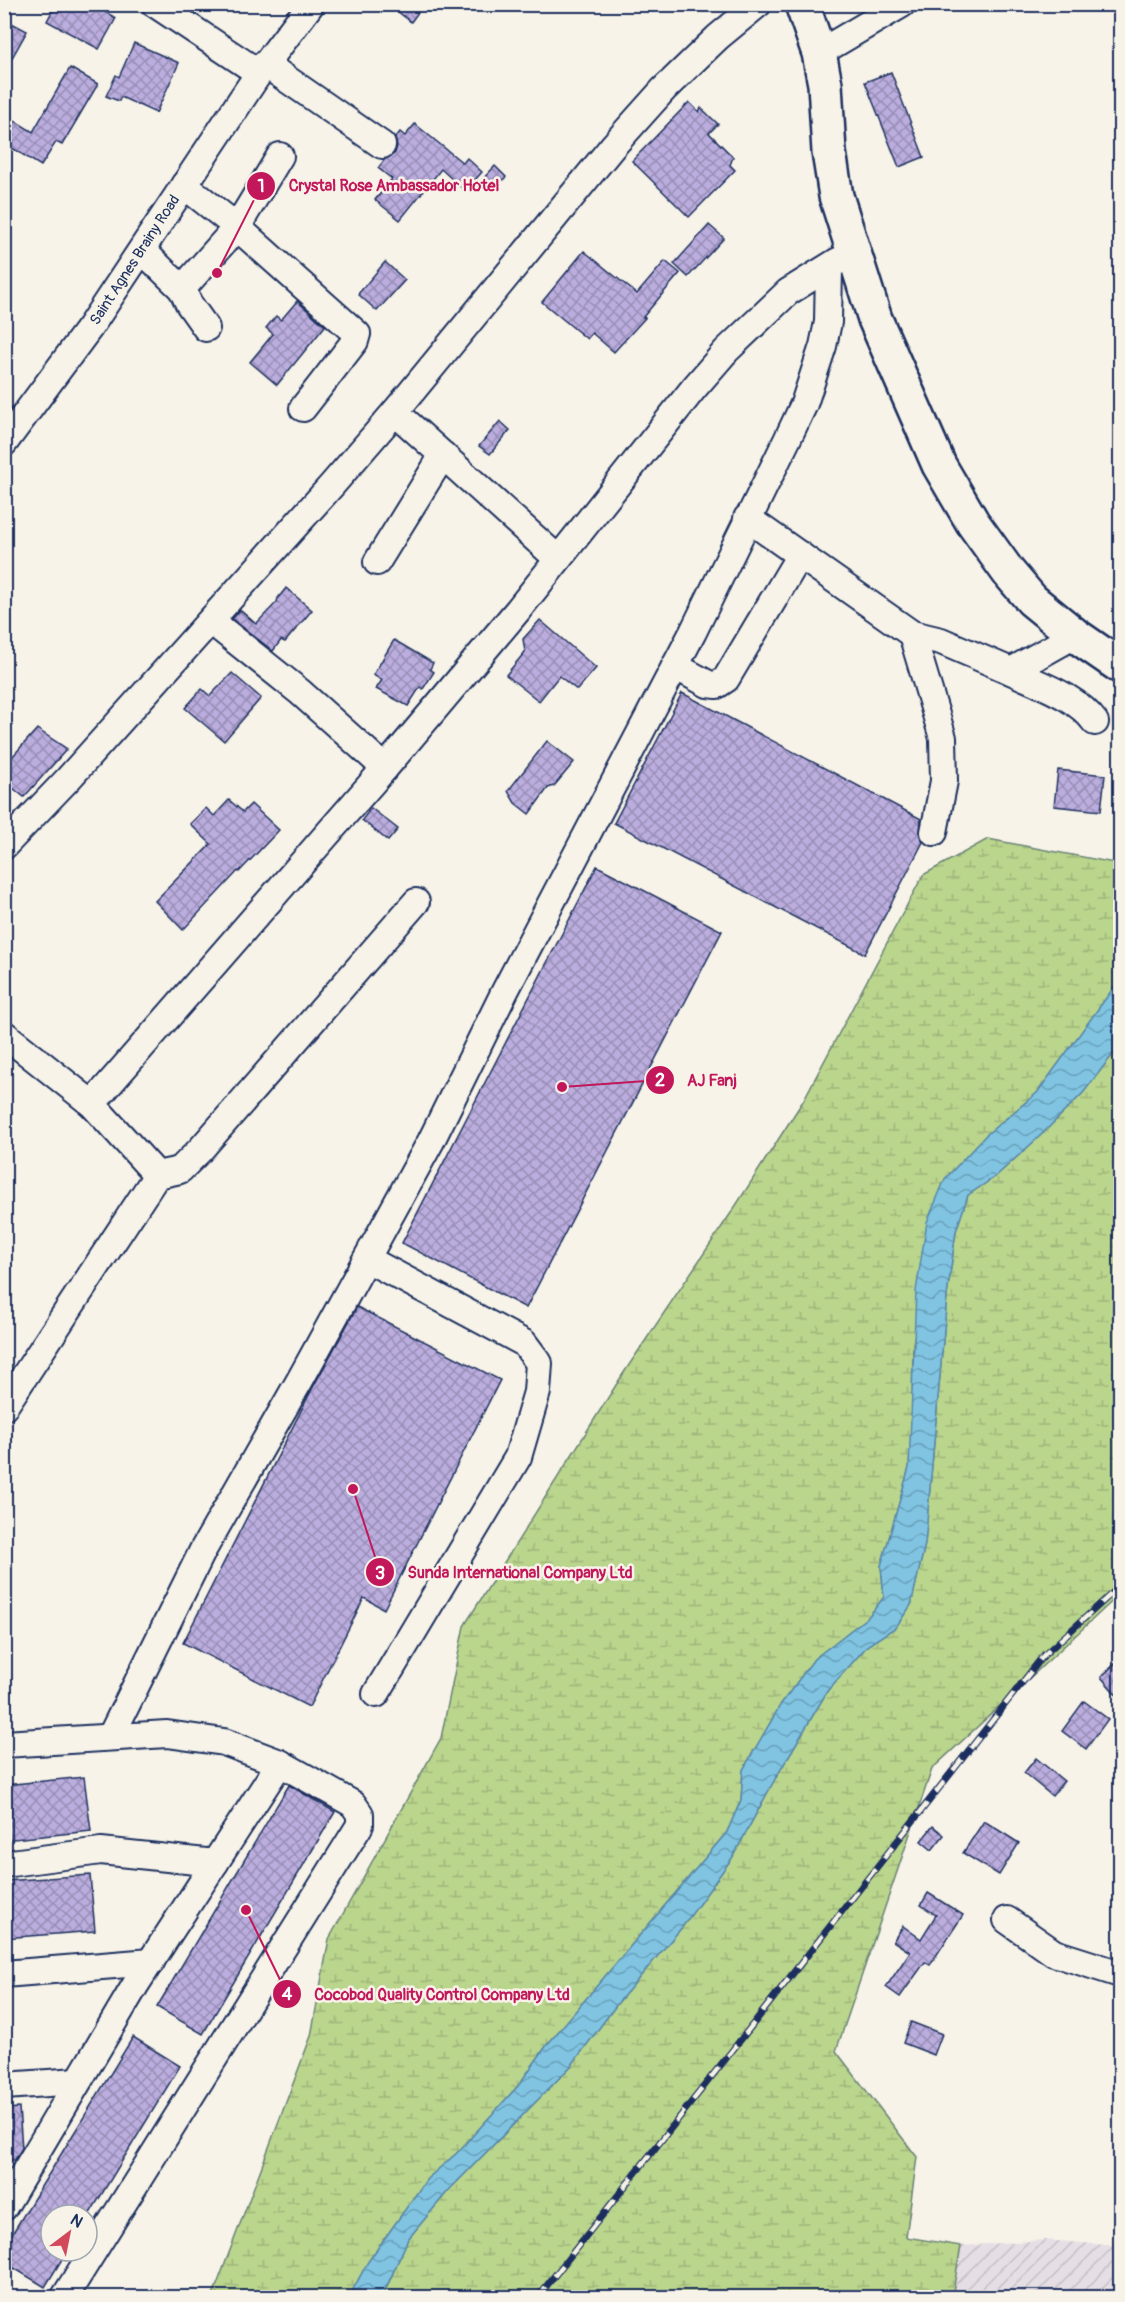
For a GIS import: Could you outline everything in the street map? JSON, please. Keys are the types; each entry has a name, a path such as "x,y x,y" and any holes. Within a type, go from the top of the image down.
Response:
{"main road":[{"path":"802,4 819,53 825,84 841,259 875,319 939,465 973,524 1032,600 1075,635 1120,666"}],"street":[{"path":"155,4 262,68 382,145"},
{"name":"Saint Agnes Brainy Road","path":"4,443 90,327 262,68 311,4"},
{"path":"4,846 211,621 395,412 606,154 664,89 718,37 758,4"},
{"path":"819,53 902,4"},
{"path":"183,289 237,226 280,156"},
{"path":"184,185 237,226 357,334 355,341 303,408"},
{"path":"142,249 183,289 189,304 206,328"},
{"path":"111,1736 203,1550 431,1141 505,991 675,666 804,404 823,346 841,259"},
{"path":"92,1104 385,768 518,610 726,351 788,292 841,259"},
{"path":"395,412 558,559"},
{"path":"377,562 443,455"},
{"path":"747,518 912,634 941,641 1072,701 1088,712 1095,722"},
{"path":"675,666 708,684 717,685 726,679 800,555"},
{"path":"211,621 300,692 385,768"},
{"path":"912,634 943,738 944,781 934,832"},
{"path":"1011,672 1075,635"},
{"path":"4,1407 157,1175 180,1170 200,1150 416,902"},
{"path":"4,1034 92,1104 157,1175"},
{"path":"367,1259 524,1343 539,1362 537,1392 518,1457 375,1694"},
{"path":"4,1744 167,1734 224,1742 280,1762 353,1804 360,1814 360,1825 64,2298"},
{"path":"4,2207 151,1962 280,1762"},
{"path":"4,1864 101,1851 215,1863"},
{"path":"1007,1920 1054,1953 1120,1974"},
{"path":"4,1974 151,1962"},
{"path":"4,2085 78,2081"}],"shaded area":[{"path":"1044,2240 1120,2246 1120,2297 952,2298 961,2246"}],"green space":[{"path":"988,839 1120,864 1120,979 1037,1093 986,1135 945,1179 913,1344 909,1468 881,1566 884,1597 869,1616 814,1659 781,1704 743,1770 741,1800 727,1832 547,2045 518,2086 457,2153 427,2179 368,2262 349,2297 212,2298 311,2036 329,1939 441,1738 464,1626 623,1374 803,1101 923,875"},
{"path":"1120,1045 1120,1594 932,1769 836,2051 917,2157 906,2237 961,2246 952,2297 382,2298 408,2239 448,2191 571,2066 617,2004 683,1926 732,1858 775,1779 828,1690 868,1645 896,1627 911,1605 925,1544 947,1296 956,1231 968,1195 995,1177 1041,1135 1083,1093"}],"water":[{"path":"1120,979 1120,1045 1083,1093 1041,1135 995,1177 968,1195 956,1231 947,1296 925,1544 911,1605 896,1627 868,1645 828,1690 775,1779 732,1858 683,1926 617,2004 571,2066 448,2191 408,2239 382,2297 349,2297 368,2262 427,2179 457,2153 518,2086 547,2045 727,1832 741,1800 743,1770 781,1704 814,1659 869,1616 884,1597 881,1566 909,1468 916,1291 927,1222 945,1179 986,1135 1037,1093"}],"building":[{"path":"56,4 91,4 116,18 99,49 47,21"},
{"path":"388,4 424,4 411,22"},
{"path":"4,19 27,31 4,72"},
{"path":"134,43 179,63 156,113 121,97 119,101 106,96 116,75 119,77"},
{"path":"70,68 98,84 62,145 56,142 41,166 4,143 4,114 33,132"},
{"path":"891,72 924,157 899,167 865,82"},
{"path":"689,102 699,112 701,108 718,124 709,133 733,157 730,165 735,170 689,217 632,161"},
{"path":"415,124 463,163 467,158 482,172 465,191 441,169 400,220 375,200 392,179 378,168 385,159 395,153 397,146 395,138 400,132 405,136"},
{"path":"495,166 506,177 492,190 482,180"},
{"path":"709,225 724,238 688,277 674,264"},
{"path":"584,251 637,294 665,261 680,273 643,317 645,318 614,352 592,333 587,339 542,302"},
{"path":"385,262 405,280 377,311 358,294"},
{"path":"297,301 325,326 277,385 250,362 273,334 266,328 276,316 281,320"},
{"path":"500,421 510,430 490,454 479,446"},
{"path":"286,588 312,610 285,642 281,640 273,651 232,619 240,610 256,624 277,602"},
{"path":"540,620 596,668 577,690 559,676 539,701 506,675 525,652 523,639"},
{"path":"394,640 433,663 430,669 434,672 423,689 420,687 408,706 376,689 382,680 373,675"},
{"path":"232,673 261,698 224,741 185,708 202,689 210,696"},
{"path":"682,693 921,819 920,836 923,842 865,954 614,823"},
{"path":"37,729 67,749 24,797 4,781 4,766"},
{"path":"547,741 574,762 554,786 548,788 529,814 515,803 508,791"},
{"path":"1058,770 1105,775 1101,811 1054,806"},
{"path":"229,800 243,812 251,804 279,830 183,930 155,901 211,844 190,824 206,808 214,816"},
{"path":"371,808 398,829 388,841 362,820"},
{"path":"597,866 722,931 526,1308 402,1243"},
{"path":"357,1307 500,1380 384,1609 364,1598 309,1707 183,1643 311,1391"},
{"path":"1120,1659 1120,1699 1101,1677"},
{"path":"1084,1701 1108,1719 1086,1749 1062,1731"},
{"path":"1036,1758 1064,1781 1052,1796 1024,1773"},
{"path":"84,1777 91,1831 4,1840 4,1785"},
{"path":"289,1785 335,1812 203,2034 157,2007"},
{"path":"984,1821 1019,1843 999,1875 963,1853"},
{"path":"933,1826 944,1835 932,1850 921,1841"},
{"path":"90,1875 95,1931 4,1938 4,1881"},
{"path":"928,1893 963,1915 930,1965 925,1962 900,1997 886,1987 910,1952 893,1941 903,1926 921,1939 936,1915 921,1905"},
{"path":"911,2022 942,2034 934,2055 903,2043"},
{"path":"133,2037 180,2066 96,2203 39,2203 39,2263 60,2263 45,2287 4,2262 4,2247"},
{"path":"19,2108 22,2148 15,2160 4,2160 4,2109"}],"railway":[{"path":"537,2298 1044,1655 1120,1586"}],"place":[{"name":"Crystal Rose Ambassador Hotel","path":"217,273"},
{"name":"AJ Fanj","path":"562,1087"},
{"name":"Sunda International Company Ltd","path":"353,1489"},
{"name":"Cocobod Quality Control Company Ltd","path":"246,1910"}]}
